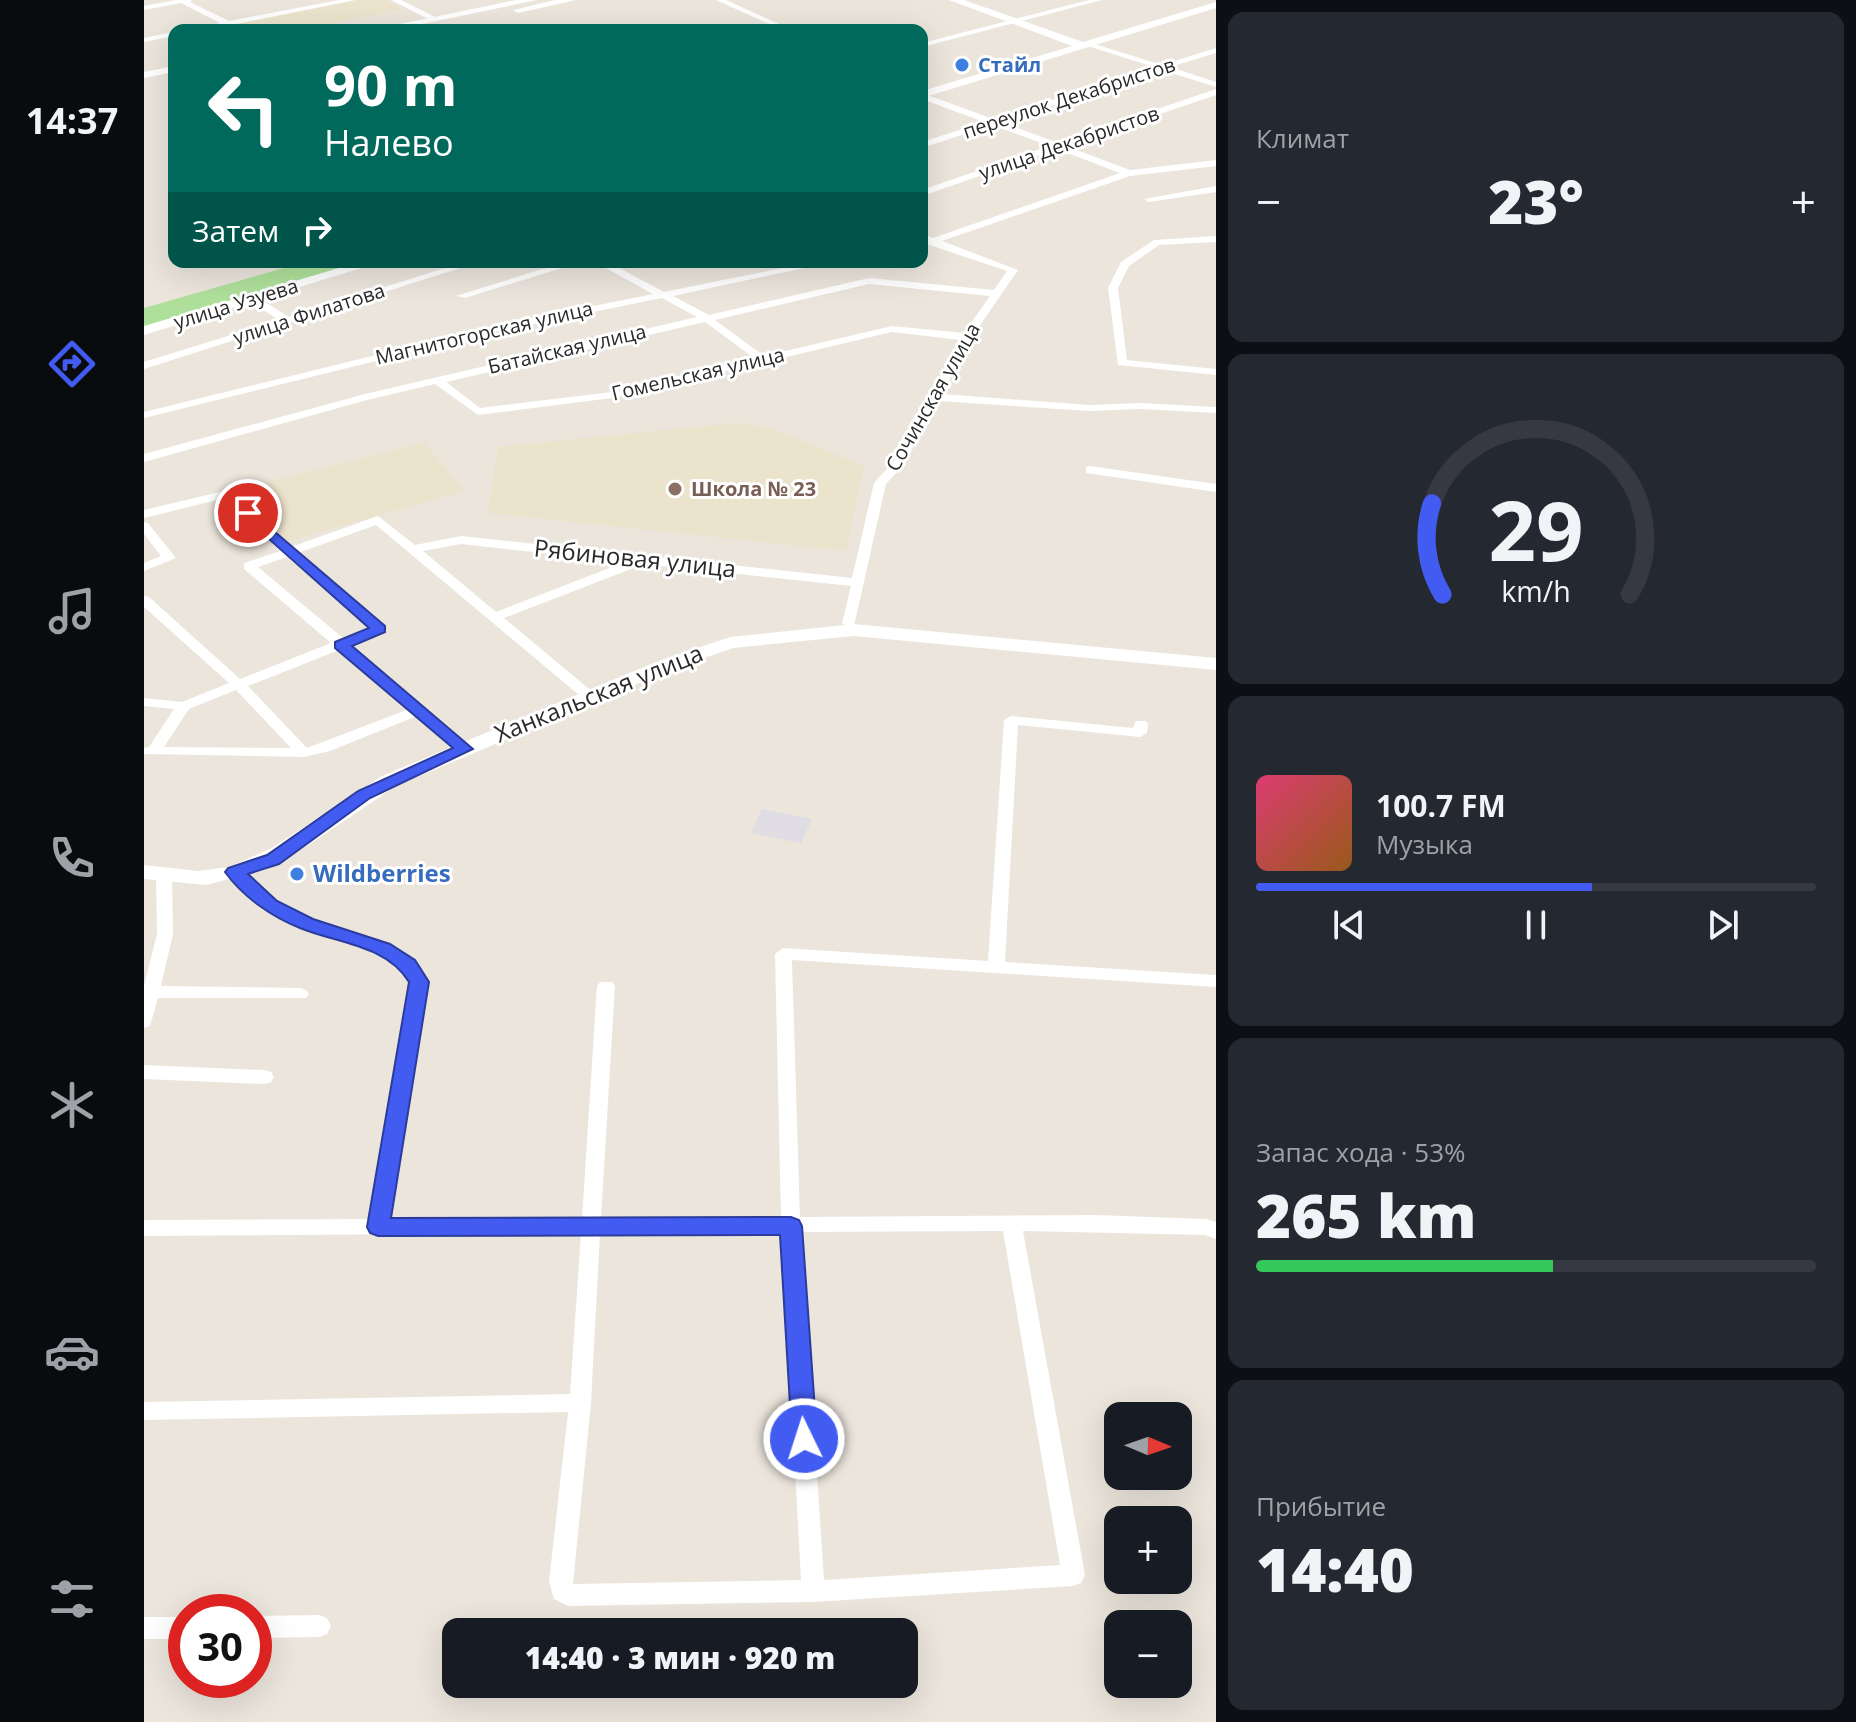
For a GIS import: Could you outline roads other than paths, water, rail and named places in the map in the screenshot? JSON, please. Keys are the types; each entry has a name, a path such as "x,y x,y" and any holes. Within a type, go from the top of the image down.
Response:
{"street":[{"path":"144,8 183,0 228,23"},
{"path":"223,24 351,0"},
{"path":"395,0 435,19"},
{"path":"417,24 532,0"},
{"path":"449,24 571,0"},
{"path":"720,0 774,24"},
{"path":"956,0 1216,85"},
{"path":"928,43 1098,0"},
{"path":"928,94 1216,5"},
{"path":"144,40 168,35"},
{"name":"переулок Декабристов","path":"928,143 1216,50"},
{"path":"144,75 168,70"},
{"path":"144,84 168,79"},
{"path":"928,87 937,90"},
{"name":"улица Декабристов","path":"928,191 1216,92"},
{"path":"928,98 1129,173"},
{"path":"928,240 1129,173 1216,163"},
{"path":"1149,199 1216,189"},
{"path":"1216,239 1157,242 1125,264 1113,288 1122,363 1216,372"},
{"name":"Сочинская улица","path":"849,623 880,483 899,463 967,337 1013,270 928,242"},
{"name":"улица Узуева","path":"144,331 354,268"},
{"name":"улица Филатова","path":"144,366 455,268"},
{"path":"461,296 556,268"},
{"path":"611,268 705,317 763,360"},
{"name":"Магнитогорская улица","path":"144,415 494,329 796,268"},
{"name":"Батайская улица","path":"144,458 437,380 869,281 995,293"},
{"path":"253,299 288,321"},
{"name":"Гомельская улица","path":"437,380 478,412 612,395 892,329 967,337"},
{"path":"935,397 1090,408 1140,406 1216,410"},
{"path":"1090,470 1216,488"},
{"path":"144,514 228,494 288,551 379,629 184,706 144,702"},
{"path":"465,749 249,566 378,520 590,697"},
{"path":"144,526 169,558 144,567"},
{"name":"Рябиновая улица","path":"413,549 461,540 858,583"},
{"path":"495,617 644,559"},
{"path":"144,600 240,686 304,753"},
{"name":"Ханкальская улица","path":"827,631 849,623 1216,657"},
{"name":"Ханкальская улица","path":"154,874 205,878 273,859 377,788 715,647 827,631 884,632 1216,664"},
{"path":"149,751 184,706"},
{"path":"149,751 304,753 325,748 419,710"},
{"path":"996,968 1011,720 1140,733 1141,724"},
{"path":"234,872 271,905 297,919 383,948 409,965 419,982 378,1227"},
{"path":"144,1022 165,934 154,874"},
{"path":"813,1591 791,1226 783,954 1216,981"},
{"path":"606,986 580,1403 562,1591 568,1595 813,1591 1073,1575 1012,1224"},
{"path":"153,992 300,994"},
{"path":"144,1072 265,1077"},
{"path":"144,1228 1012,1224 1193,1226 1216,1231"},
{"path":"144,1411 580,1403"},
{"path":"272,1627 319,1626"},
{"path":"144,1628 168,1628"}],"place":[{"name":"Стайл","path":"962,65"},
{"name":"Школа № 23","path":"675,489"},
{"name":"Wildberries","path":"297,874"}]}
